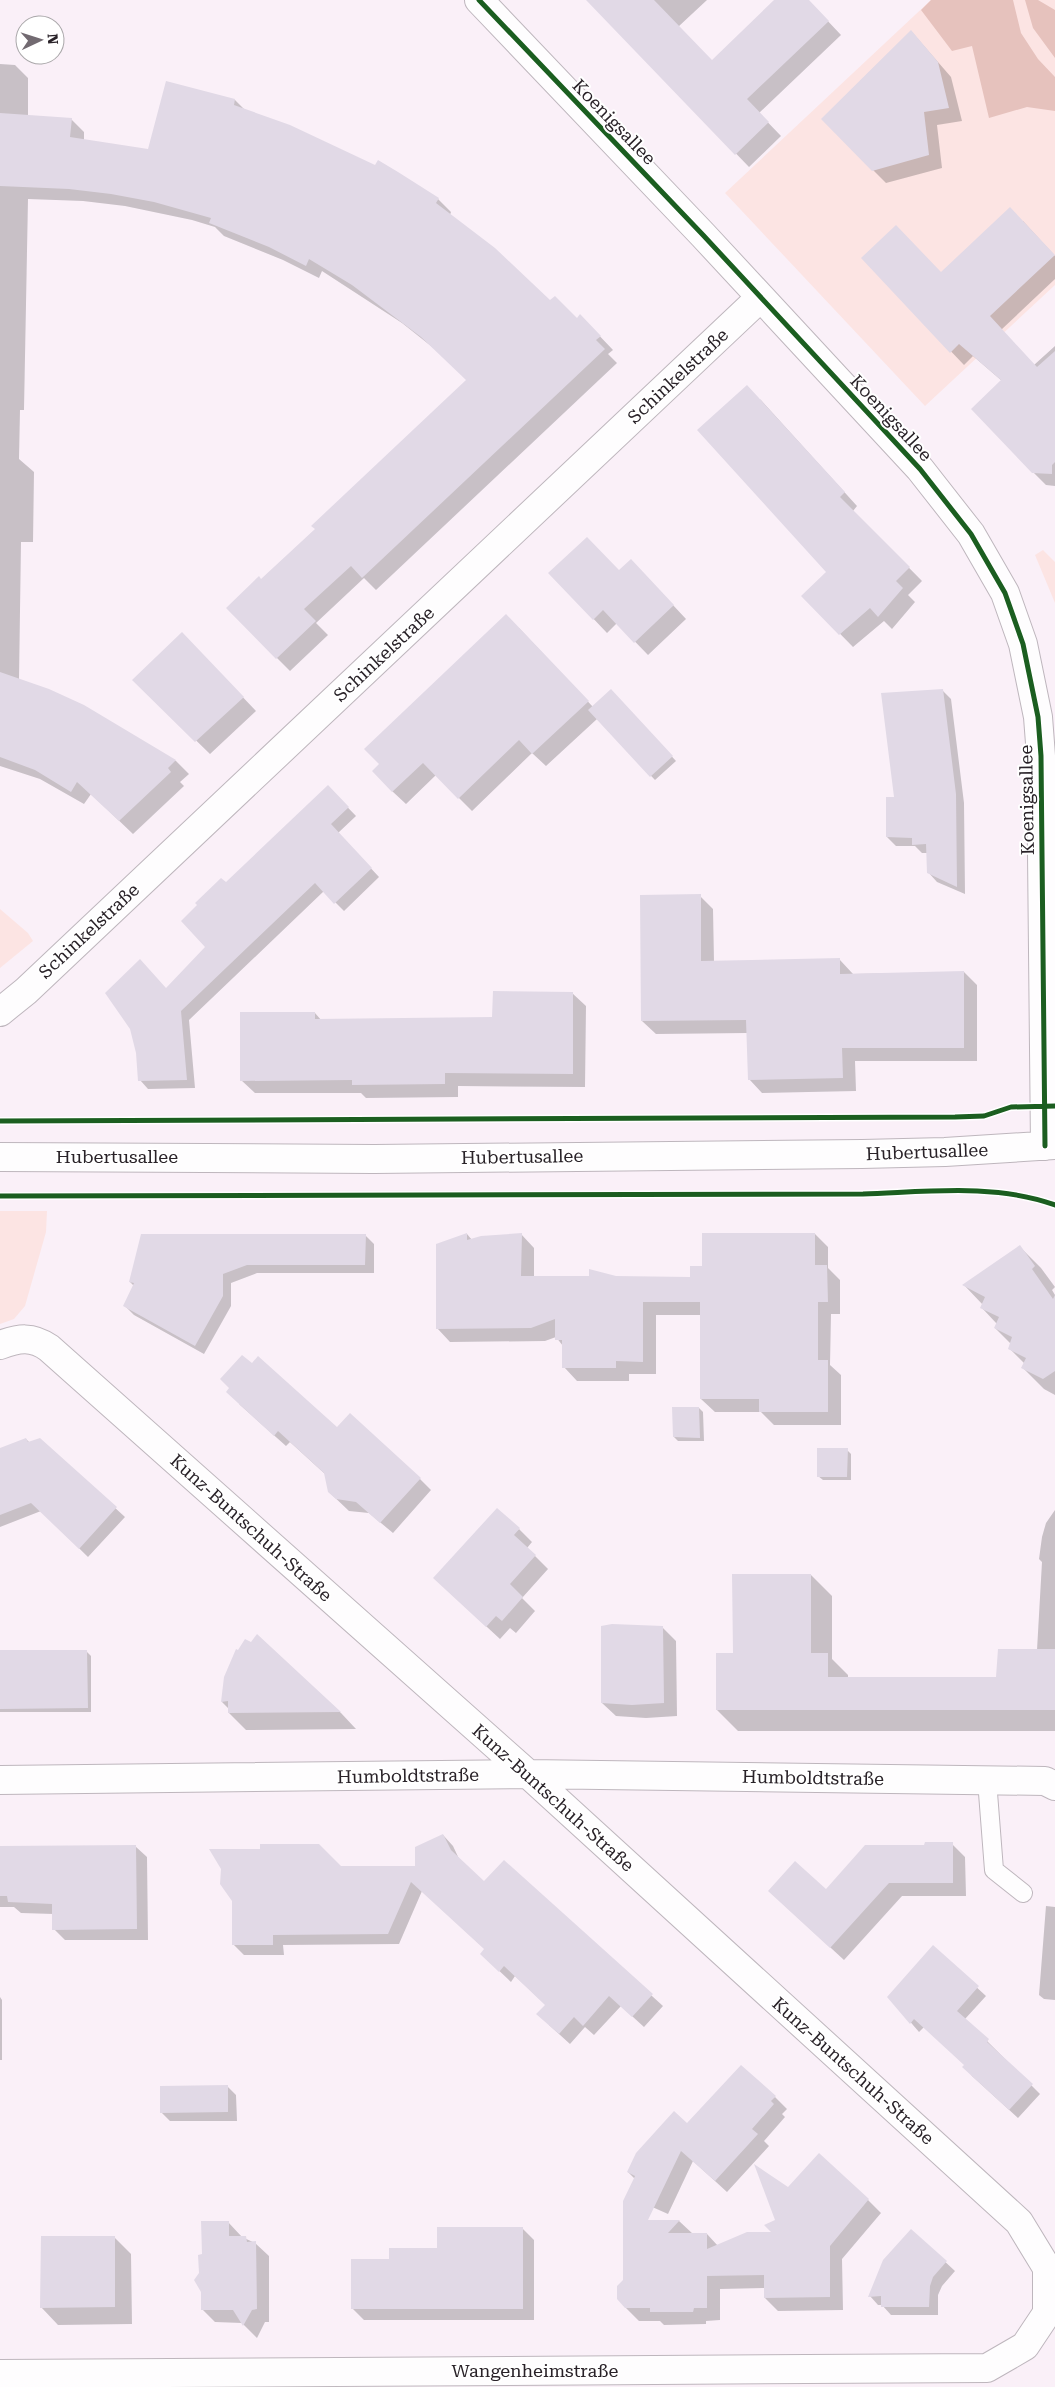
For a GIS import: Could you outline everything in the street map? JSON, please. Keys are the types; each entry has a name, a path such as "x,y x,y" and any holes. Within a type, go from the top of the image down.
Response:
{"street":[{"name":"Koenigsallee","path":"479,0 703,235 920,469 971,534 1005,592 1046,716 1041,756 1052,1149"},
{"name":"Schinkelstraße","path":"3,1010 760,298"},
{"name":"Hubertusallee","path":"0,1157 374,1159 842,1154 1052,1149"},
{"name":"Kunz-Buntschuh-Straße","path":"0,1345 18,1338 26,1338 41,1342 49,1348 528,1774 1019,2222 1047,2268 1047,2313"},
{"name":"Humboldtstraße","path":"0,1780 528,1774 1045,1781 1055,1786"},
{"name":"Wangenheimstraße","path":"0,2374 987,2368 1026,2346 1047,2313"}],"lane":[{"path":"987,1780 994,1870 1023,1893"}],"shaded area":[{"path":"931,0 1055,0 1055,285 925,406 725,193"},
{"path":"931,0 1013,0 1021,33 1038,59 1055,77 1055,111 1027,107 989,118 972,46 952,51 921,10"},
{"path":"1025,0 1038,0 1055,10 1055,58 1033,28"},
{"path":"1043,550 1055,562 1055,603 1035,555"},
{"path":"0,909 28,933 33,941 0,968"},
{"path":"0,1211 47,1211 46,1232 25,1306 14,1319 0,1324"}],"building":[{"path":"586,0 654,0 712,60 774,0 809,0 829,21 747,99 769,122 735,155"},
{"path":"911,30 938,62 949,108 924,112 929,155 872,171 821,119"},
{"path":"166,81 235,99 234,105 290,125 375,165 378,160 398,172 439,198 436,203 495,248 550,300 555,296 577,318 580,314 601,336 596,340 605,349 362,578 351,566 304,609 316,621 276,659 226,608 259,576 261,579 315,529 311,526 466,380 421,337 352,285 309,259 306,266 269,247 209,223 211,218 154,202 111,194 69,189 0,186 0,113 72,118 70,137 148,149"},
{"path":"1010,207 1055,255 990,316 1037,367 1055,351 1055,462 1052,465 1052,474 1032,473 971,409 1001,380 959,344 950,353 861,258 896,225 941,272"},
{"path":"747,385 845,492 840,497 910,567 896,581 903,588 878,617 870,608 839,635 801,596 826,572 697,430"},
{"path":"587,537 619,570 631,559 674,605 634,643 603,610 593,620 548,573"},
{"path":"506,614 589,701 532,754 519,740 458,799 423,763 392,792 372,771 379,764 364,749"},
{"path":"182,632 244,697 195,742 132,680"},
{"path":"0,672 49,689 84,705 176,760 168,768 171,772 119,821 77,782 71,792 35,770 0,757"},
{"path":"611,689 673,756 650,777 588,710"},
{"path":"943,689 956,794 957,887 927,873 926,844 912,845 912,838 886,837 886,797 894,797 881,693"},
{"path":"328,785 349,807 331,824 372,868 334,904 315,883 181,1011 187,1080 138,1081 136,1053 130,1029 105,993 140,959 166,988 205,947 181,921 197,905 195,903 221,878 226,882"},
{"path":"701,894 701,961 840,958 840,974 964,971 964,1048 842,1048 843,1078 748,1080 746,1020 641,1021 640,895"},
{"path":"493,991 573,992 573,1074 445,1073 445,1084 352,1085 352,1080 240,1081 240,1012 315,1012 315,1019 492,1017"},
{"path":"467,1233 467,1240 481,1236 522,1233 521,1276 589,1276 589,1269 616,1276 690,1277 690,1266 702,1266 702,1233 815,1233 815,1265 827,1265 828,1302 818,1302 818,1360 828,1360 828,1412 759,1412 759,1399 700,1399 700,1302 643,1302 643,1362 616,1361 616,1368 562,1368 562,1340 555,1340 555,1319 531,1328 436,1329 436,1244"},
{"path":"141,1234 366,1234 365,1265 247,1265 223,1274 223,1296 195,1346 123,1306 134,1283 129,1282"},
{"path":"1020,1245 1035,1266 1032,1269 1053,1299 1055,1295 1055,1371 1043,1379 1021,1368 1026,1358 1008,1349 1012,1337 994,1328 999,1317 980,1308 985,1297 962,1285"},
{"path":"242,1355 252,1363 258,1356 337,1427 350,1413 421,1478 380,1523 356,1502 336,1499 328,1492 324,1473 278,1431 274,1436 226,1392 229,1388 220,1379"},
{"path":"672,1407 699,1407 700,1438 673,1437"},
{"path":"26,1438 28,1442 40,1438 117,1507 79,1549 31,1503 0,1515 0,1448"},
{"path":"817,1448 848,1448 847,1477 817,1477"},
{"path":"497,1508 520,1528 514,1535 536,1555 510,1584 523,1597 502,1621 496,1616 486,1627 433,1578"},
{"path":"732,1574 811,1574 811,1653 828,1653 828,1677 996,1677 998,1649 1055,1649 1055,1710 716,1710 716,1653 733,1653"},
{"path":"612,1624 663,1626 664,1703 632,1705 601,1703 601,1626"},
{"path":"257,1634 341,1712 228,1713 228,1701 221,1702 224,1677 236,1649 238,1650 245,1639 251,1642"},
{"path":"0,1650 87,1650 88,1708 0,1709"},
{"path":"443,1834 451,1850 484,1881 504,1860 653,1994 632,2017 609,1996 583,2026 574,2017 559,2034 536,2014 545,2005 504,1966 499,1972 480,1954 484,1949 411,1882 388,1934 273,1935 273,1945 232,1945 232,1901 220,1884 221,1869 209,1849 260,1849 260,1844 319,1844 341,1866 415,1866 415,1847"},
{"path":"925,1842 953,1842 953,1883 889,1883 830,1948 768,1891 795,1861 826,1889 865,1845 924,1845"},
{"path":"136,1845 137,1929 52,1930 52,1904 8,1902 7,1896 0,1896 0,1846"},
{"path":"933,1945 979,1986 957,2011 989,2039 987,2042 1033,2084 1009,2110 914,2019 910,2024 887,1997"},
{"path":"741,2065 776,2096 771,2101 774,2104 752,2129 758,2134 715,2181 681,2151 648,2220 680,2220 668,2233 707,2233 707,2249 747,2232 771,2232 764,2225 775,2220 754,2164 788,2187 819,2153 869,2199 830,2246 830,2297 764,2298 764,2275 707,2276 707,2308 694,2308 693,2312 650,2312 650,2308 625,2308 617,2299 617,2286 623,2280 623,2201 635,2176 627,2172 636,2153 674,2111 687,2123"},
{"path":"228,2085 228,2112 160,2113 160,2086"},
{"path":"201,2221 229,2221 229,2236 246,2236 247,2242 256,2241 257,2309 252,2310 243,2326 233,2310 201,2310 201,2292 194,2280 199,2273 198,2255 202,2254"},
{"path":"437,2227 523,2227 523,2309 351,2309 351,2259 389,2259 389,2248 437,2248"},
{"path":"911,2229 947,2261 933,2277 930,2286 929,2307 881,2307 881,2296 868,2297 883,2260"},
{"path":"41,2236 115,2236 115,2307 40,2308"}],"cycle path":[{"path":"479,0 703,235 920,469 971,534 1005,593 1023,644 1038,717 1041,756 1045,1146"},
{"path":"0,1121 955,1117 984,1116 1011,1107 1055,1106"},
{"path":"0,1196 863,1194 960,1190 1008,1194 1032,1198 1055,1205"}]}
